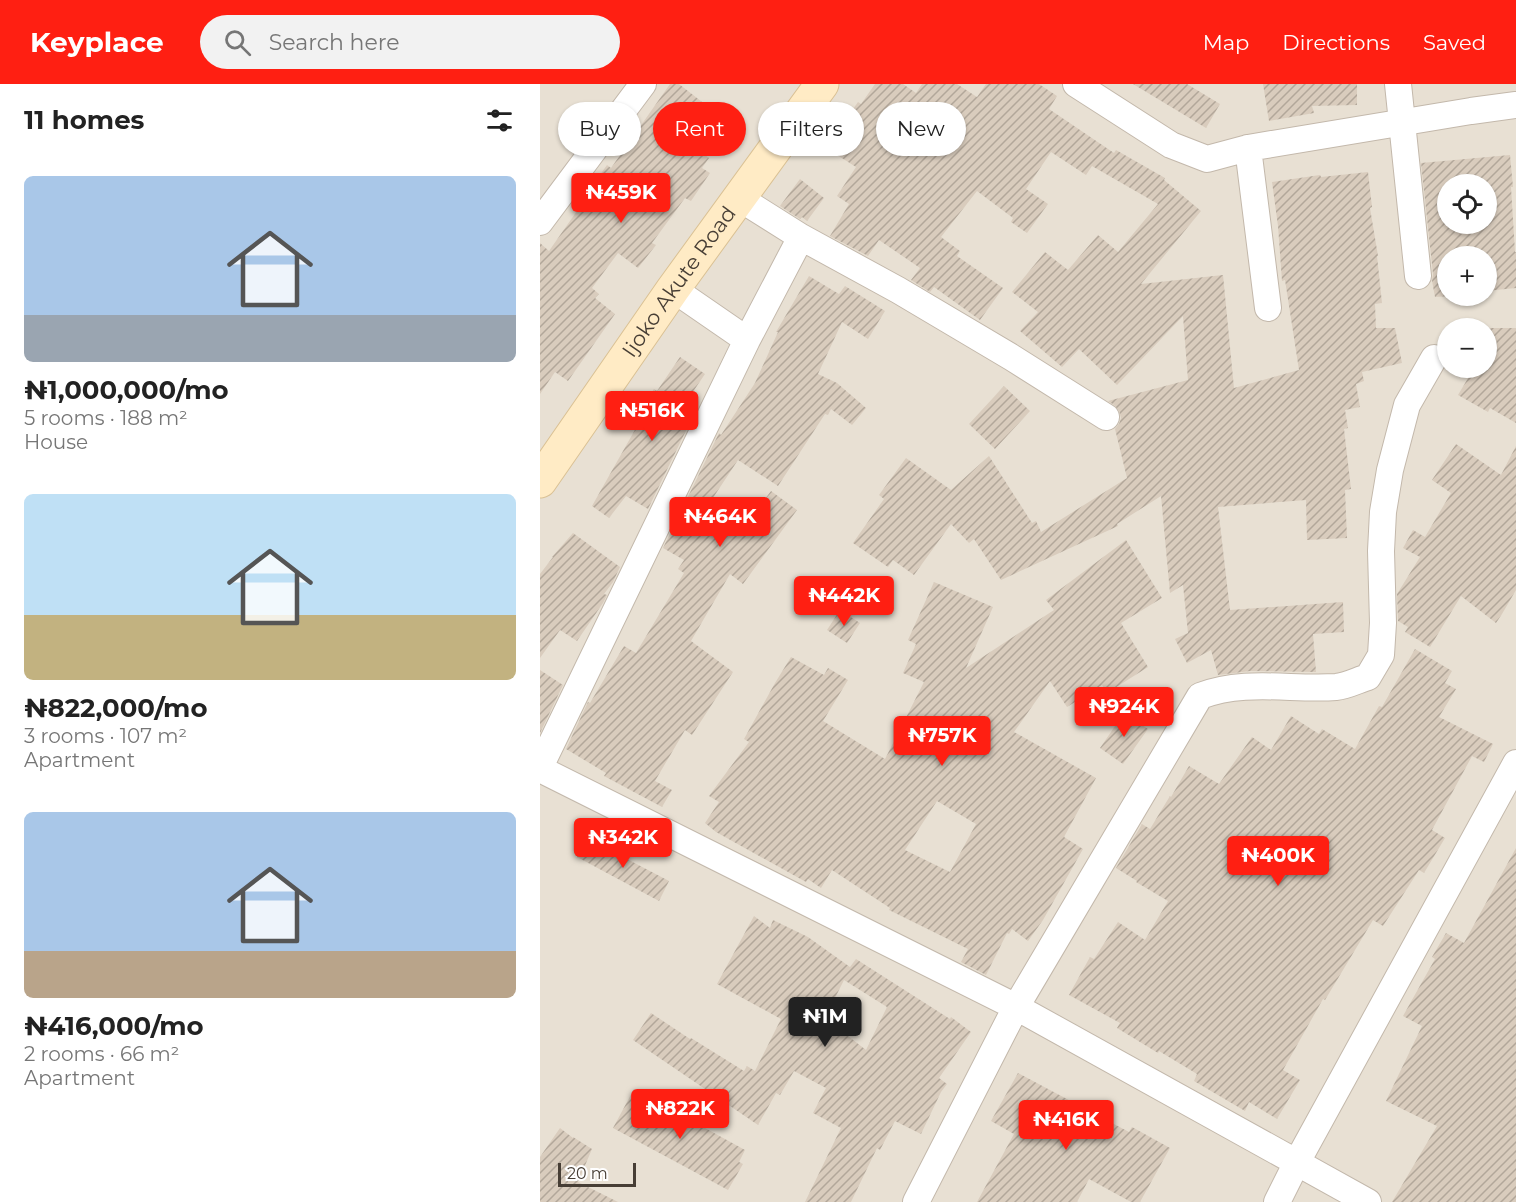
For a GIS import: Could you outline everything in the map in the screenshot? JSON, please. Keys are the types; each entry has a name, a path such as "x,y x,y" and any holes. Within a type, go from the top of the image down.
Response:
{"main road":[{"name":"Ijoko Akute Road","path":"540,481 673,289 822,84"}],"street":[{"path":"540,222 643,84"},
{"path":"1076,84 1171,145 1207,159 1248,148 1516,105"},
{"path":"1398,84 1418,276"},
{"path":"1248,148 1268,308"},
{"path":"739,198 801,237 898,290 1011,357 1106,417"},
{"path":"801,237 747,340 540,768 1016,1007 1368,1202"},
{"path":"673,289 747,340"},
{"path":"916,1202 1016,1007 1200,696 1216,690 1248,686 1338,687 1368,677 1381,655 1383,623 1381,541 1390,470 1407,405 1434,358"},
{"path":"1276,1202 1516,763"}],"shaded area":[{"path":"540,84 1516,84 1516,1202 540,1202"}],"building":[{"path":"670,84 679,84 702,102 657,102"},
{"path":"875,84 903,84 916,93 922,84 957,84 977,97 986,84 1039,84 1057,96 1049,109 1114,153 1116,150 1165,178 1164,180 1201,211 1141,284 1223,275 1234,388 1299,370 1285,280 1282,281 1272,182 1320,175 1321,177 1368,172 1372,207 1370,208 1378,256 1382,303 1375,304 1376,328 1395,328 1402,363 1362,372 1364,381 1356,384 1360,407 1345,410 1348,428 1344,429 1351,489 1345,490 1347,538 1307,540 1306,500 1218,507 1230,610 1343,602 1344,632 1313,634 1316,672 1250,671 1218,675 1211,650 1187,663 1175,639 1188,633 1183,585 1170,593 1161,496 1117,524 1118,526 1001,580 974,539 969,543 951,524 914,575 893,560 888,567 853,543 884,499 879,495 906,458 951,490 989,456 1032,523 1036,521 1041,532 1127,478 1115,429 1121,418 1119,411 1108,401 1188,380 1183,316 1117,385 1079,349 1062,367 1020,331 1038,312 1012,292 1045,252 1068,270 1098,235 1118,252 1158,204 1092,166 1086,175 1051,152 1026,189 1048,204 1027,233 1011,222 1013,218 977,191 941,237 960,251 957,256 1003,288 980,320 934,287 930,292 911,280 920,268 879,240 868,256 830,236 849,204 837,196 856,167 839,156 864,156 862,102"},
{"path":"1133,84 1187,84 1220,104 1206,128"},
{"path":"1263,84 1357,84 1357,105 1312,106 1314,113 1269,121"},
{"path":"653,108 653,156 706,156 709,158 702,168 710,173 691,201 685,198 652,243 656,245 638,268 618,253 592,288 599,294 595,298 615,314 568,381 555,372 540,394 540,243 549,251 607,165 611,168 619,156 641,156 641,125"},
{"path":"1510,155 1516,288 1497,290 1497,246 1437,246 1437,297 1435,297 1432,281 1421,163"},
{"path":"800,179 824,198 807,221 780,206"},
{"path":"809,276 839,294 845,286 885,311 868,339 842,322 818,374 837,383 866,408 852,425 831,409 828,415 825,414 778,486 738,460 707,507 740,532 771,491 797,510 743,584 730,574 691,641 733,672 692,735 685,730 655,781 672,790 662,807 604,776 606,773 566,749 588,702 590,703 624,646 636,653 684,573 678,569 684,560 663,548 719,433 721,435 755,383 778,332 776,332"},
{"path":"1497,328 1516,328 1516,423 1490,408 1488,412 1458,395 1468,378 1497,378"},
{"path":"680,357 705,374 684,405 694,414 648,509 626,496 609,518 592,506 645,412 640,408 654,389 657,391"},
{"path":"1004,386 1030,411 995,449 969,424"},
{"path":"1456,444 1501,475 1516,446 1516,590 1496,623 1461,596 1430,647 1405,632 1408,627 1398,621 1397,594 1420,557 1403,548 1413,530 1425,537 1451,493 1432,480"},
{"path":"573,533 620,567 604,594 607,595 603,603 577,641 560,630 540,658 540,574"},
{"path":"1126,540 1162,598 1121,623 1148,667 1107,693 1102,685 1067,707 1050,681 1014,732 1096,778 1064,837 1083,849 1043,920 1028,941 1012,929 1009,934 1007,933 986,975 961,962 968,949 889,910 890,908 832,870 821,888 808,879 806,882 716,832 705,823 719,802 709,796 749,742 744,739 791,657 824,675 828,668 848,680 823,721 885,759 924,682 903,673 916,644 908,640 934,582 993,607 966,668 1054,610 1046,600","holes":["937,801 976,824 950,872 905,850"]},
{"path":"840,610 860,623 847,643 827,630"},
{"path":"1415,649 1452,671 1445,683 1456,689 1439,717 1493,744 1484,762 1472,756 1432,830 1445,838 1424,873 1419,870 1383,926 1373,920 1325,1000 1323,999 1283,1070 1300,1080 1277,1119 1249,1102 1245,1111 1194,1081 1197,1074 1117,1028 1120,1023 1069,995 1090,957 1094,959 1118,922 1145,940 1168,901 1116,868 1142,824 1150,829 1189,766 1219,784 1252,737 1271,750 1291,716 1319,734 1322,729 1355,749"},
{"path":"540,670 563,685 540,733"},
{"path":"1124,713 1148,729 1123,764 1100,748"},
{"path":"587,838 669,881 659,901 577,857"},
{"path":"1516,848 1516,1202 1392,1202 1437,1126 1386,1101 1422,1026 1403,1016 1435,959 1432,957 1446,933 1464,943"},
{"path":"754,916 770,928 773,920 808,937 850,967 856,959 950,1019 951,1017 971,1032 939,1078 947,1084 921,1134 895,1121 880,1150 877,1148 851,1202 805,1202 841,1128 813,1113 826,1088 794,1071 780,1095 776,1093 758,1125 633,1040 651,1013 744,1071 747,1066 755,1071 781,1019 717,984","holes":["844,980 887,1007 866,1050 825,1018"]},
{"path":"1018,1073 1129,1132 1132,1127 1170,1148 1140,1202 1131,1202 1089,1179 1077,1202 977,1202 1014,1134 991,1121"},
{"path":"634,1089 745,1150 739,1162 743,1164 728,1190 613,1128"},
{"path":"560,1128 592,1149 578,1182 618,1202 540,1202 540,1157"}]}
